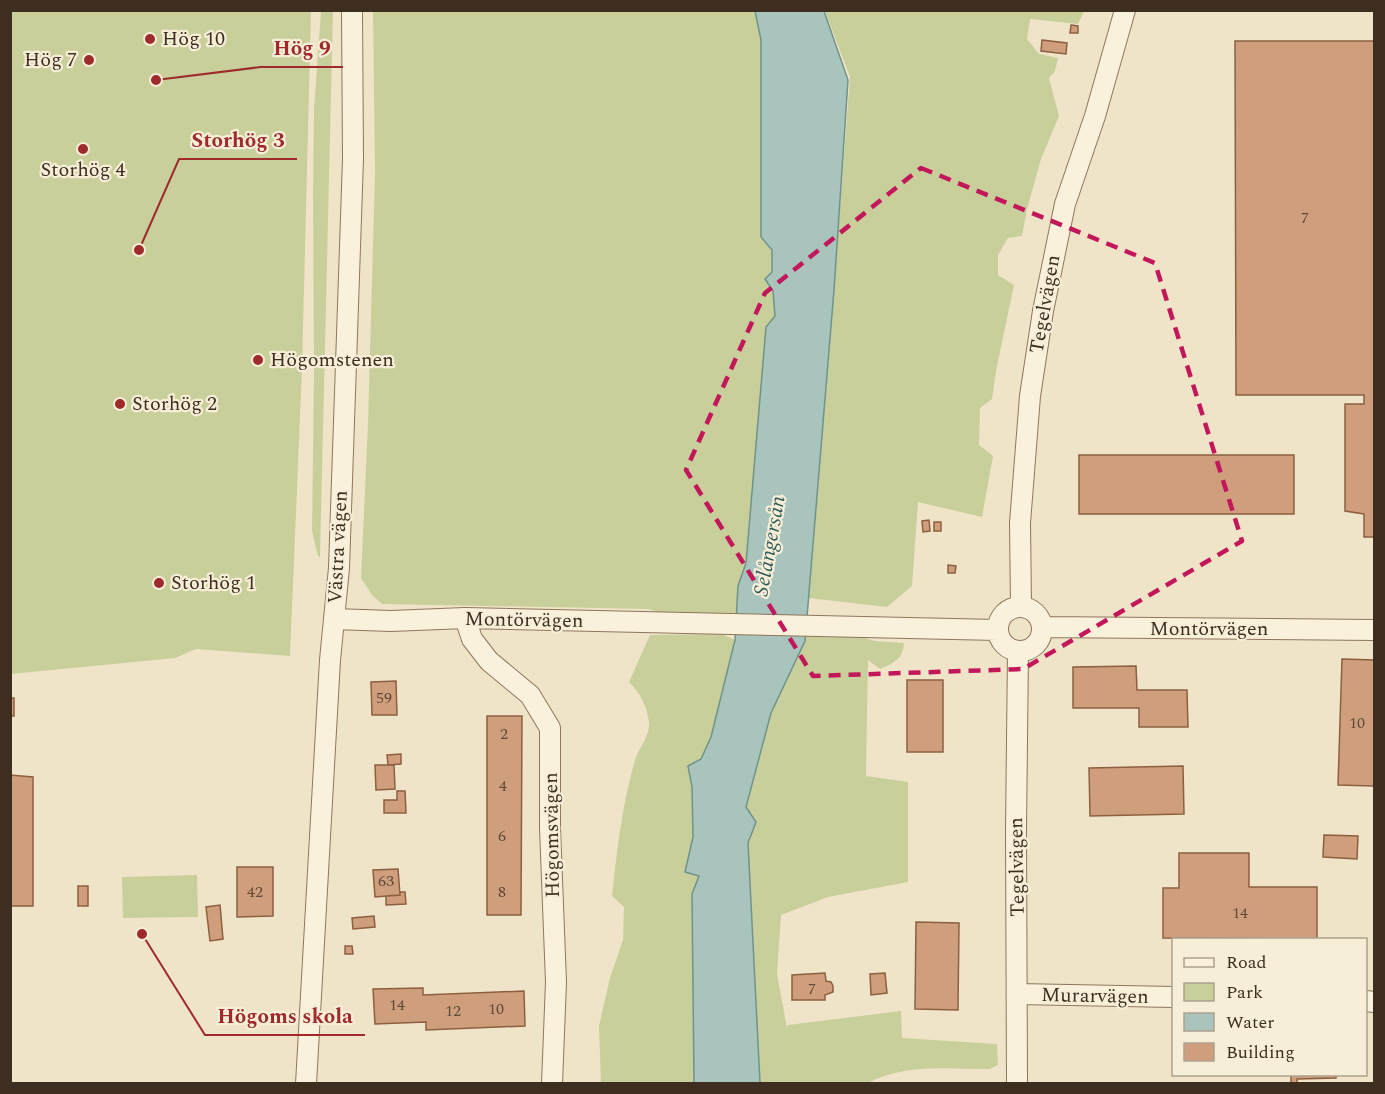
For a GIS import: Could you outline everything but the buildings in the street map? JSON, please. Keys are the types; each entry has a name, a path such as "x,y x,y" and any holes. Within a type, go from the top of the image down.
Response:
{"street":[{"name":"Västra vägen","path":"306,1083 339,568 353,159 352,10"},
{"name":"Tegelvägen","path":"1021,607 1020,524 1029,408 1043,311 1065,204 1095,116 1125,10"},
{"path":"1021,607 1037,613 1043,627 1042,635 1033,648 1018,651 1004,644 998,630 1002,615 1008,610 1021,607"},
{"name":"Montörvägen","path":"334,619 391,621 465,618 998,630"},
{"name":"Högomsvägen","path":"465,618 472,639 489,661 530,695 550,728 550,828 556,982 552,1083"},
{"name":"Montörvägen","path":"1043,627 1374,630"},
{"name":"Tegelvägen","path":"1017,1083 1018,651"},
{"name":"Murarvägen","path":"1017,994 1172,997"}],"highlighted area":[{"path":"921,168 1155,263 1242,541 1023,669 813,676 686,470 765,293"}],"green space":[{"path":"11,10 311,11 302,369 290,656 196,649 175,658 11,674"},
{"path":"321,11 333,11 320,557 312,531 314,109"},
{"path":"373,11 755,11 761,40 761,237 772,250 775,316 766,327 746,563 738,586 736,614 671,616 648,609 382,604 372,595 361,578 375,173"},
{"path":"825,11 1084,11 1078,24 1030,19 1027,39 1039,54 1058,58 1055,71 1049,78 1059,116 1041,159 1022,236 1008,238 998,255 998,275 1014,285 992,399 980,408 979,445 993,456 982,517 918,502 912,586 887,607 808,598 850,77"},
{"path":"847,633 875,641 904,643 900,657 885,667 880,669 868,660 866,776 908,782 908,882 828,897 781,915 777,974 787,1028 788,1025 901,1011 902,1038 997,1044 998,1065 990,1069 928,1068 897,1072 868,1083 760,1083 748,843 756,822 746,807 771,713 805,640 805,634"},
{"path":"721,634 735,640 711,737 701,759 688,767 692,787 693,837 685,871 699,875 694,1083 601,1084 599,1026 610,978 623,940 624,907 612,896 618,845 630,777 649,727 645,705 629,682 650,635"},
{"path":"197,875 198,917 123,918 122,877"}],"water":[{"name":"Selångersån","path":"755,11 824,11 848,80 834,290 805,641 771,713 746,807 756,822 748,843 760,1083 694,1083 692,894 699,876 685,872 693,837 692,787 688,766 701,759 711,737 735,640 738,586 746,563 766,327 775,316 773,291 765,279 772,272 772,250 761,237 761,40"}],"place":[{"name":"Hög 10","path":"150,39"},
{"name":"Hög 7","path":"89,60"},
{"name":"Hög 9","path":"156,80"},
{"name":"Storhög 4","path":"83,149"},
{"name":"Storhög 3","path":"139,250"},
{"name":"Högomstenen","path":"258,360"},
{"name":"Storhög 2","path":"120,404"},
{"name":"Storhög 1","path":"159,583"},
{"name":"Högoms skola","path":"142,934"}]}
